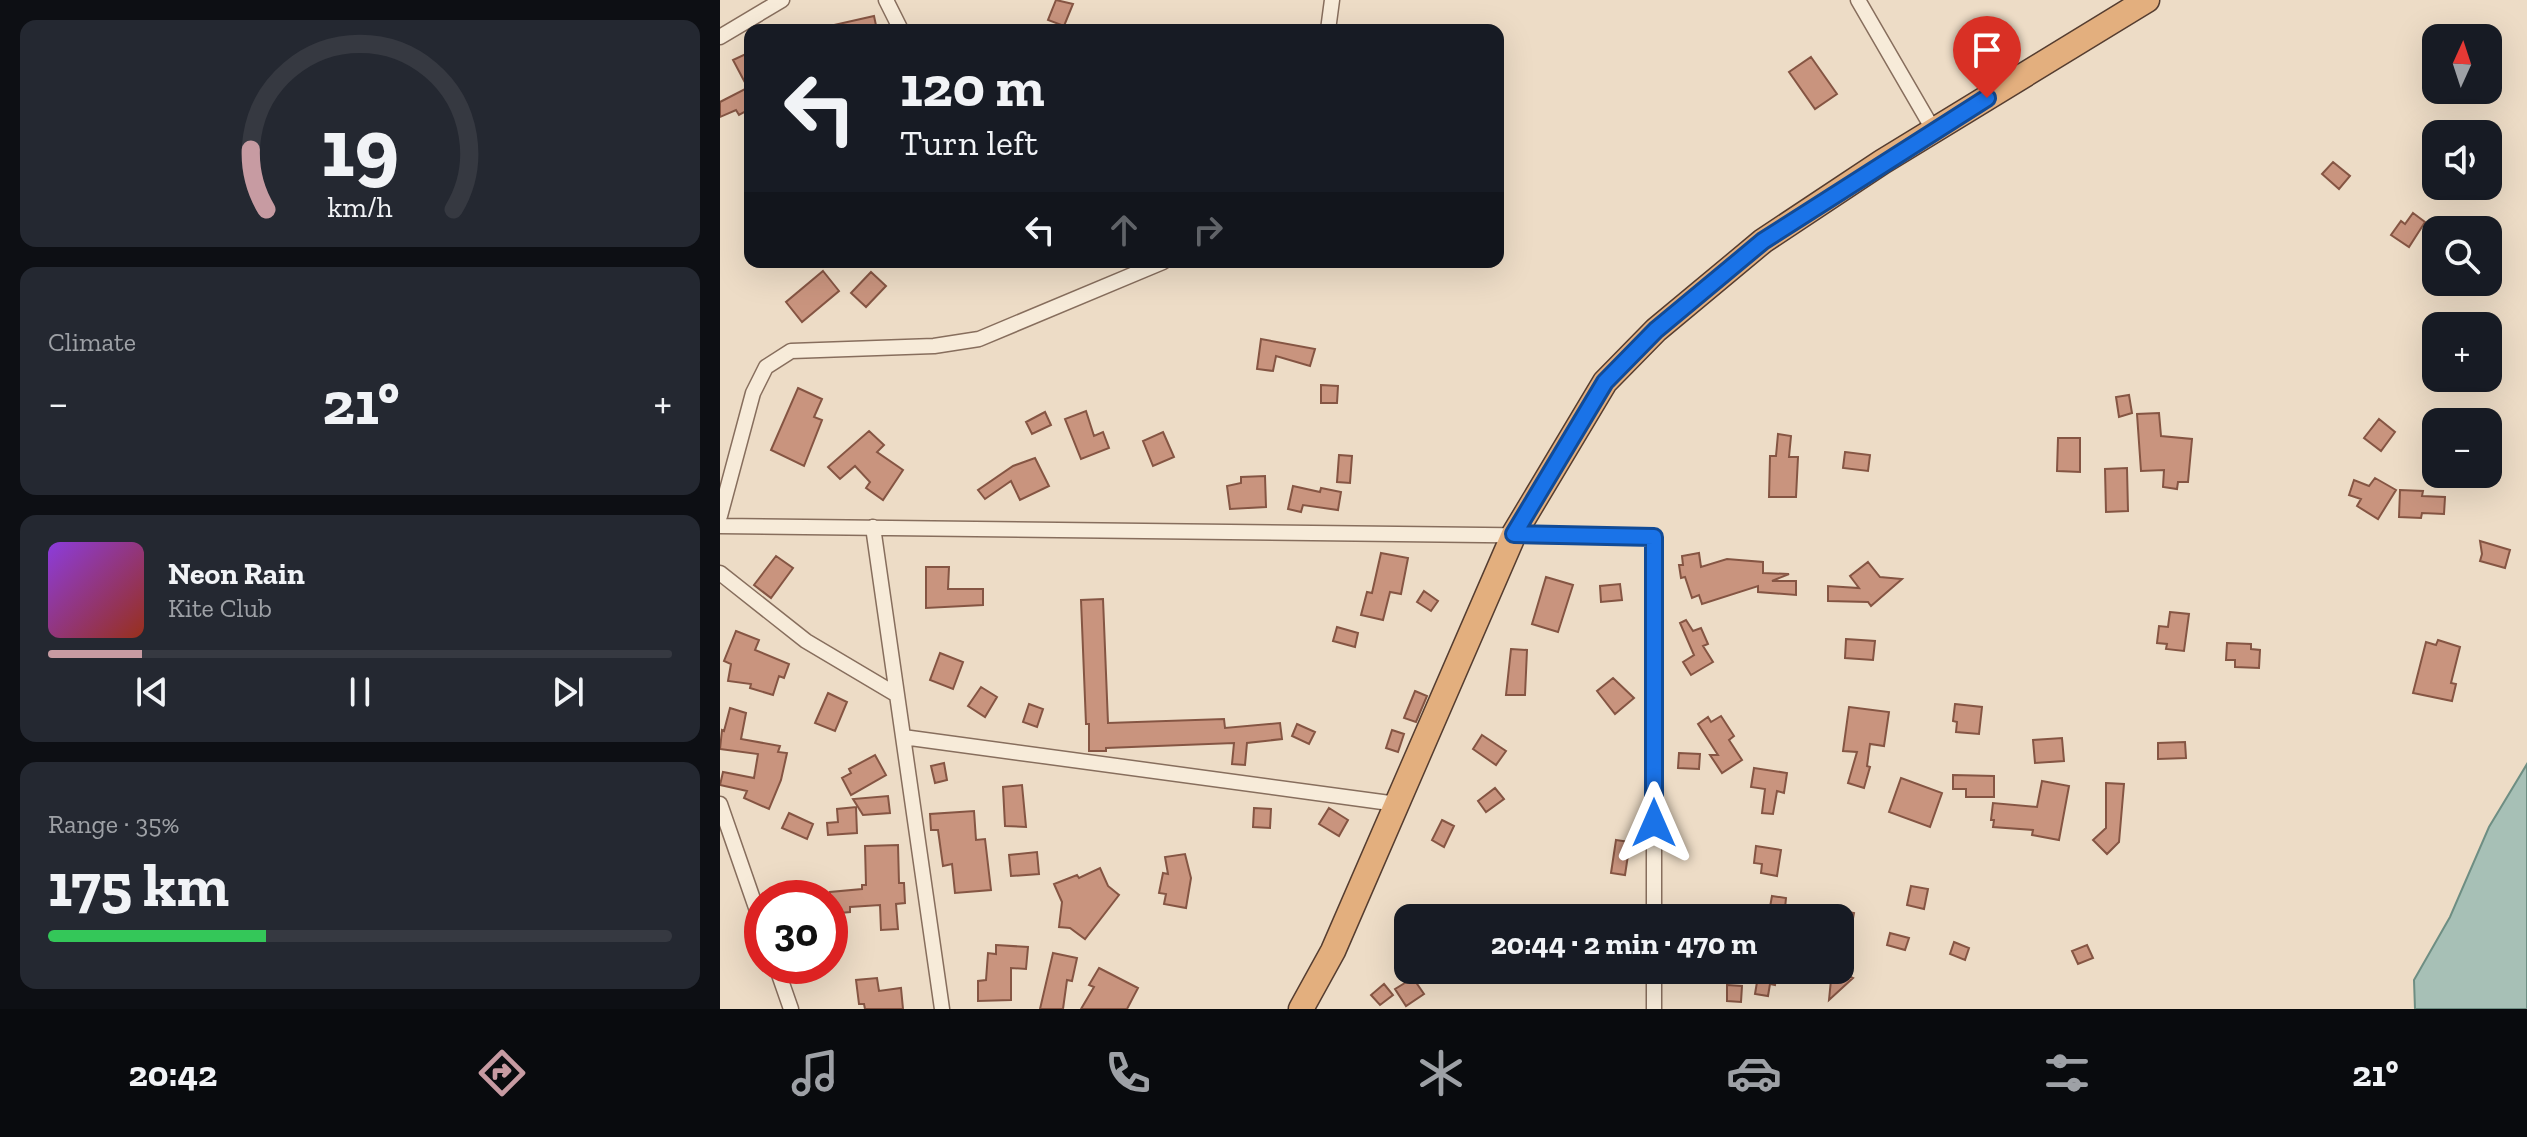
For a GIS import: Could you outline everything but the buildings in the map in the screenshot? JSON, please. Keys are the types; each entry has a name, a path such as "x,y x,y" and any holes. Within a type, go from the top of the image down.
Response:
{"highway":[{"path":"1301,1009 1333,951 1514,534 1605,382 1656,330 1763,241 2147,0"}],"street":[{"path":"720,37 782,0"},
{"path":"886,0 898,24"},
{"path":"1329,24 1332,0"},
{"path":"1858,0 1934,131"},
{"path":"720,516 753,393 766,367 791,351 934,346 979,339 1149,268"},
{"path":"720,526 1654,537 1654,904"},
{"path":"873,527 942,1009"},
{"path":"720,573 806,641 897,695"},
{"path":"903,737 1397,804"},
{"path":"720,804 746,880"},
{"path":"782,984 791,1009"},
{"path":"1654,984 1654,1009"}],"shaded area":[{"path":"2527,764 2527,1009 2415,1009 2414,980 2450,917 2489,827"}],"route":[{"path":"1654,823 1654,537 1514,534 1605,382 1656,330 1763,241 1882,162 1987,98"}]}
